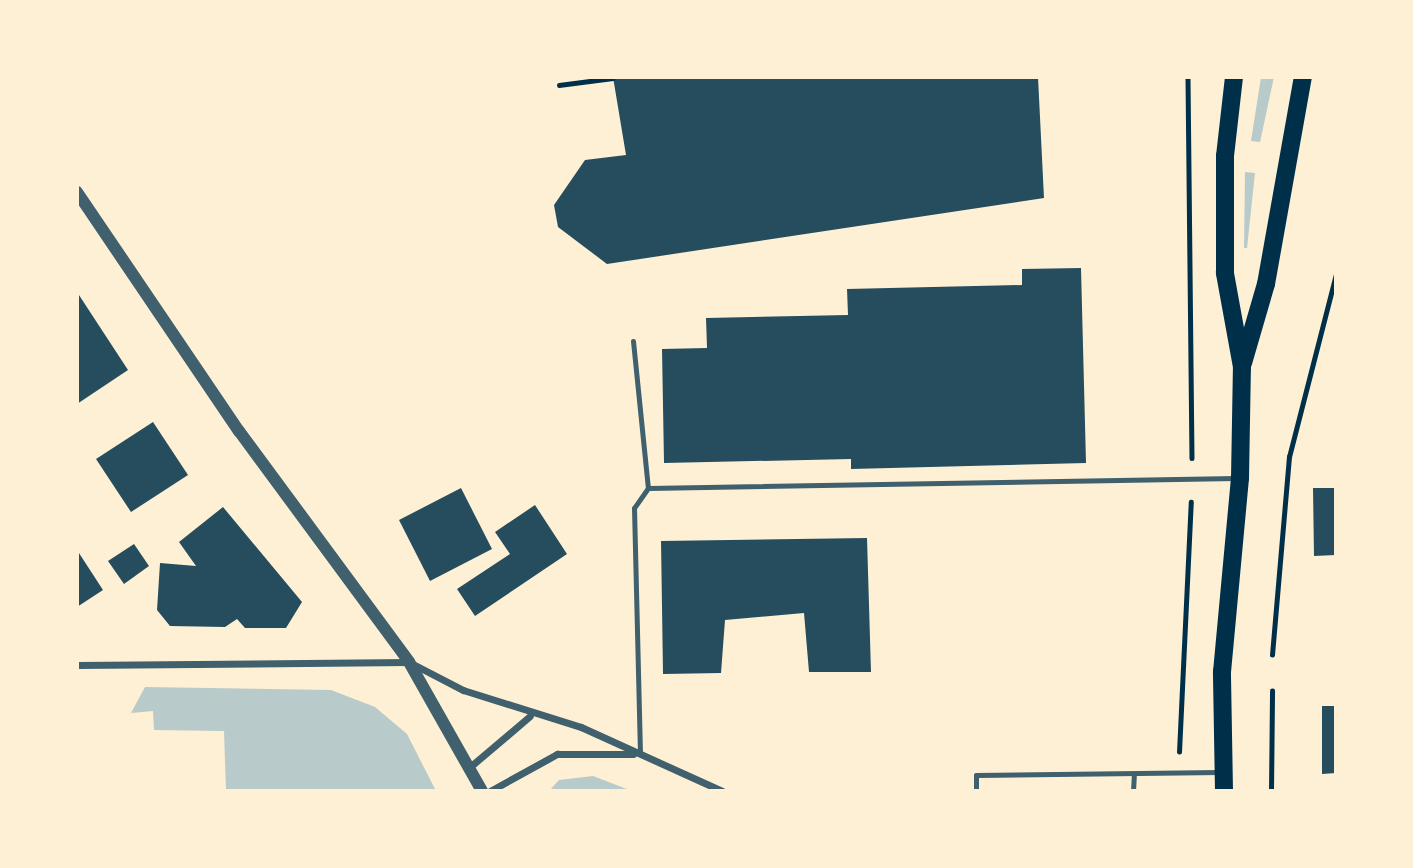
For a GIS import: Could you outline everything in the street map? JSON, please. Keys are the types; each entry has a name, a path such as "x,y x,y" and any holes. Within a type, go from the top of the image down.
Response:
{"main road":[{"path":"1224,791 1222,672 1240,478 1242,367 1225,273 1227,112 1234,77"},
{"path":"1242,367 1266,284 1303,77"}],"street":[{"path":"1224,77 1227,112"},
{"path":"77,192 239,431 409,662 471,766 482,791"},
{"path":"77,665 409,662 530,716 581,727 722,791"},
{"path":"471,766 530,716"},
{"path":"490,791 556,754 639,754"}],"lane":[{"path":"633,341 648,488 634,508 639,754"},
{"path":"648,488 1240,478"},
{"path":"976,791 976,775 1223,772"},
{"path":"1133,774 1133,791"}],"path":[{"path":"1178,771 1192,477 1188,77"},
{"path":"559,85 613,78"},
{"path":"1272,655 1289,457 1336,274"},
{"path":"1271,791 1272,691"}],"shaded area":[{"path":"1261,77 1274,77 1260,142 1251,141"},
{"path":"1245,172 1255,173 1247,248 1244,248"},
{"path":"145,687 331,690 375,707 407,734 436,791 226,791 224,731 154,730 153,711 131,713"},
{"path":"593,776 632,791 549,791 559,780"}],"building":[{"path":"613,77 1038,77 1044,198 607,264 558,227 554,205 585,160 626,155"},
{"path":"1081,268 1086,463 851,469 851,459 664,463 662,349 707,348 706,318 848,315 847,289 1022,285 1022,269"},
{"path":"77,292 128,370 77,404"},
{"path":"153,422 188,475 131,512 96,459"},
{"path":"461,488 492,549 430,581 399,520"},
{"path":"1313,488 1336,488 1336,555 1314,556"},
{"path":"535,505 567,554 475,616 457,589 510,554 495,532"},
{"path":"223,507 302,602 286,628 245,628 237,619 225,627 170,626 157,610 160,563 196,566 179,542"},
{"path":"867,538 871,672 809,672 804,613 725,620 721,673 663,674 661,541"},
{"path":"134,544 149,566 124,584 108,561"},
{"path":"77,550 103,590 77,607"},
{"path":"1322,706 1336,706 1336,773 1322,774"}]}
